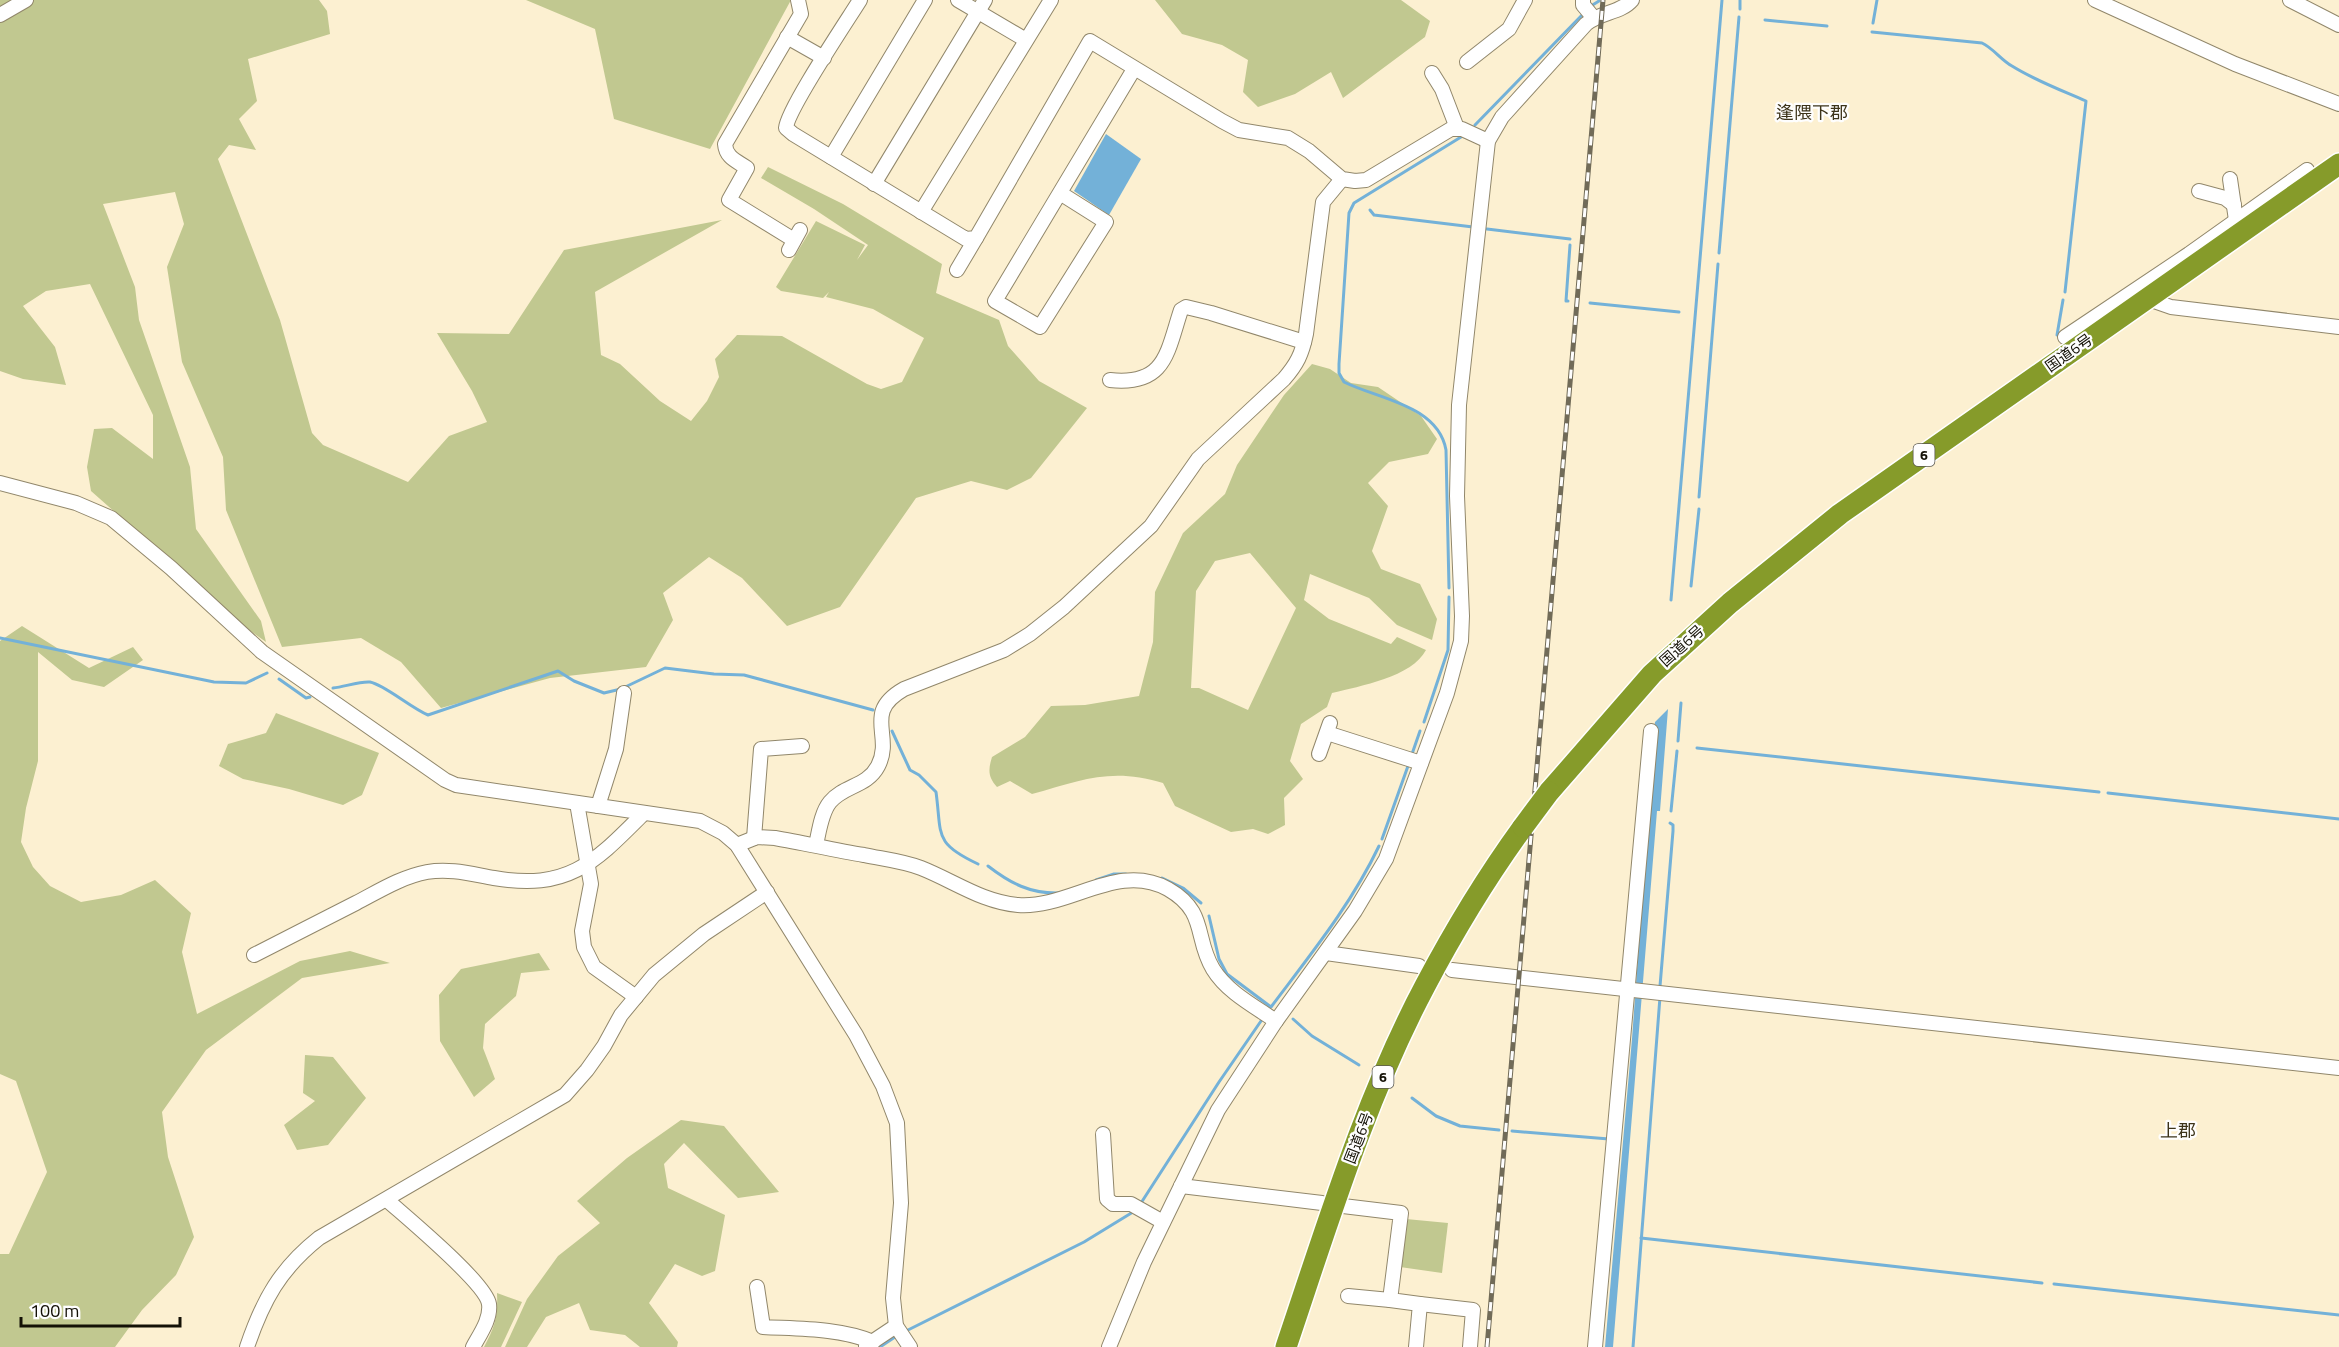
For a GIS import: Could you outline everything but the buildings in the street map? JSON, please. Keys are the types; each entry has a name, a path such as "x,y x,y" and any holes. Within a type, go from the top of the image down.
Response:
{"highway":[{"name":"国道6号","path":"1286,1347 1334,1204 1379,1087 1408,1021 1458,925 1499,859 1549,792 1652,674 1771,568 1840,514 2148,299 2236,219 2339,164"}],"street":[{"path":"0,15 26,0"},
{"path":"794,240 729,200 747,168 725,153 725,144 801,14 798,0"},
{"path":"860,0 786,122 786,128 966,239 976,238"},
{"path":"831,157 925,0"},
{"path":"958,0 982,6 1026,40"},
{"path":"921,212 1051,0"},
{"path":"1467,62 1509,29 1525,0"},
{"path":"1583,0 1583,5 1593,17"},
{"path":"2095,0 2235,64 2339,104"},
{"path":"2290,0 2339,25"},
{"path":"1109,1347 1144,1262 1218,1110 1276,1020 1355,911 1386,859 1447,693 1461,641 1457,496 1459,405 1488,141 1502,117 1593,17 1628,3"},
{"path":"874,184 982,6"},
{"path":"787,37 824,58"},
{"path":"957,270 1090,41 1239,130 1278,136 1295,142 1342,179 1366,180 1451,129 1457,128 1488,141"},
{"path":"1060,193 1106,222 1040,327 995,301 1134,69"},
{"path":"1432,73 1442,89 1457,128"},
{"path":"2065,337 2189,254 2307,170"},
{"path":"816,845 825,811 830,802 837,795 866,781 878,766 883,754 880,718 885,705 892,696 904,689 1004,650 1030,634 1064,607 1151,526 1198,459 1284,379 1299,361 1304,342 1323,202 1342,179"},
{"path":"2230,179 2236,219"},
{"path":"2199,191 2225,198 2236,219"},
{"path":"2148,299 2170,306 2339,327"},
{"path":"1110,380 1131,381 1160,367 1169,350 1181,310 1186,307 1304,342"},
{"path":"0,483 76,503 111,518 171,568 262,652 445,780 456,785 700,821 723,833 737,845 856,1035 883,1086 897,1123 901,1203 893,1298 896,1326 910,1347"},
{"path":"598,806 616,749 624,693"},
{"path":"1320,754 1328,728 1421,763"},
{"path":"1595,1347 1636,989 1651,731"},
{"path":"754,838 760,749 802,746"},
{"path":"577,803 591,884 582,930 584,947 594,967 636,997"},
{"path":"254,955 398,880 427,872 458,870 526,882 565,877 588,863 644,813"},
{"path":"737,845 754,838 775,838 816,845 920,868 994,901 1019,905 1051,902 1118,881 1148,882 1167,889 1192,909 1198,920 1212,966 1218,976 1226,985 1276,1020"},
{"path":"248,1347 258,1316 270,1292 298,1254 319,1238 565,1095 587,1070 604,1046 621,1015 654,975 704,934 767,892"},
{"path":"1326,953 1419,966"},
{"path":"1452,970 2339,1068"},
{"path":"1103,1134 1107,1199 1113,1204 1131,1204 1163,1222"},
{"path":"1181,1186 1322,1203"},
{"path":"387,1200 466,1273 485,1294 489,1303 489,1314 473,1347"},
{"path":"1343,1206 1401,1213 1390,1300"},
{"path":"757,1287 763,1327 839,1332 858,1336 869,1344 896,1326"},
{"path":"1348,1296 1473,1310 1470,1347"},
{"path":"1416,1347 1420,1304"}],"green space":[{"path":"0,0 319,0 327,11 330,34 248,59 257,101 239,119 256,150 229,145 218,159 280,320 312,433 323,445 408,482 449,436 487,422 472,391 437,333 509,334 564,250 722,220 595,292 601,355 620,364 660,401 691,421 707,401 719,377 715,359 737,335 782,336 867,384 881,389 902,382 924,338 873,309 826,297 829,292 823,298 781,291 776,287 816,221 865,245 857,260 868,245 814,209 761,178 768,167 843,204 942,264 936,293 999,320 1008,346 1039,381 1087,408 1031,478 1007,490 971,481 916,498 840,607 787,626 742,578 709,557 663,593 673,620 646,667 550,678 441,708 401,662 361,638 282,647 226,510 223,457 182,362 167,267 184,224 175,192 103,204 135,287 139,320 190,467 196,529 261,621 266,642 245,627 91,491 87,467 94,429 112,428 153,459 153,415 90,284 46,291 23,306 55,347 66,385 23,379 0,371"},
{"path":"526,0 791,0 710,149 614,119 595,29"},
{"path":"1155,0 1401,0 1430,21 1425,37 1343,98 1331,72 1295,94 1258,107 1243,92 1248,60 1222,45 1182,34"},
{"path":"1312,364 1330,369 1351,383 1378,387 1421,416 1437,439 1428,454 1389,462 1368,483 1388,506 1372,551 1381,569 1420,584 1437,619 1432,640 1397,625 1369,598 1310,574 1304,600 1329,619 1391,644 1397,637 1426,650 1419,659 1397,674 1332,693 1327,707 1301,724 1290,761 1303,779 1284,798 1285,825 1268,834 1253,829 1231,832 1175,806 1163,783 1145,778 1097,777 1032,794 1010,781 997,787 990,773 992,757 1025,737 1051,706 1085,705 1139,696 1153,642 1155,592 1183,533 1225,494 1237,465 1284,395","holes":["1250,553 1296,608 1248,710 1199,688 1191,688 1196,591 1215,561"]},
{"path":"22,626 89,668 133,647 143,660 104,687 72,680 38,652 38,761 26,808 21,842 33,867 50,886 81,902 121,895 155,880 191,913 182,952 197,1014 300,961 350,951 390,963 302,978 206,1050 162,1112 168,1157 194,1237 176,1275 142,1310 115,1347 0,1347 0,1254 9,1254 47,1172 16,1081 0,1074 0,641"},
{"path":"276,713 379,753 362,795 343,805 289,789 243,779 219,766 228,744 266,733"},
{"path":"539,953 550,970 521,973 516,996 485,1024 483,1048 495,1079 474,1097 440,1041 439,995 461,969"},
{"path":"305,1055 333,1057 366,1098 328,1145 297,1150 284,1125 315,1101 303,1093"},
{"path":"681,1120 724,1126 779,1192 738,1198 684,1143 664,1164 668,1188 725,1215 715,1271 702,1276 675,1264 649,1303 678,1342 677,1347 640,1347 625,1335 590,1330 579,1303 546,1317 527,1347 505,1347 527,1299 558,1256 600,1223 577,1201 627,1158"},
{"path":"1406,1219 1448,1223 1442,1273 1400,1267"},
{"path":"497,1293 522,1302 501,1347 484,1347 495,1321"}],"water":[{"path":"1106,134 1141,159 1109,215 1074,191"},
{"path":"1668,709 1660,811 1657,811 1613,1347 1605,1347 1632,1039 1655,722"}],"waterway":[{"path":"1671,600 1722,0"},
{"path":"1740,0 1740,9"},
{"path":"1873,23 1877,0"},
{"path":"1591,6 1599,1"},
{"path":"1475,125 1584,13"},
{"path":"1719,253 1739,17"},
{"path":"1765,20 1827,26"},
{"path":"1872,32 1982,43 2021,71 2086,101 2065,292"},
{"path":"1449,588 1446,450 1441,435 1419,413 1344,382 1339,373 1339,364 1349,213 1354,203 1461,137"},
{"path":"1370,210 1374,215 1473,227"},
{"path":"1487,229 1570,239"},
{"path":"1568,301 1566,301 1570,245"},
{"path":"1699,497 1718,264"},
{"path":"2057,335 2063,300"},
{"path":"1590,303 1679,312"},
{"path":"1691,586 1699,509"},
{"path":"1424,722 1448,650 1449,597"},
{"path":"0,638 214,682 246,683 267,673"},
{"path":"333,688 370,682 383,687 428,715 558,671 574,681 604,693 621,689 665,668 744,675 873,710"},
{"path":"279,679 306,698 310,697"},
{"path":"1678,741 1681,703"},
{"path":"892,731 910,770 919,775 936,792 942,836 953,850 978,864"},
{"path":"1412,754 1420,731"},
{"path":"1697,748 2099,792"},
{"path":"1671,811 1677,751"},
{"path":"1382,839 1408,766"},
{"path":"2108,793 2339,819"},
{"path":"1660,986 1673,831 1673,825 1670,823"},
{"path":"1209,916 1219,959 1227,974 1271,1007 1343,909 1379,846"},
{"path":"988,866 1004,878 1021,886 1039,892 1060,893"},
{"path":"1096,880 1114,874 1126,874"},
{"path":"1162,878 1183,888 1201,903"},
{"path":"1633,1347 1660,997"},
{"path":"1293,1019 1312,1036 1359,1065"},
{"path":"1141,1203 1261,1021"},
{"path":"1412,1098 1436,1116 1460,1126 1499,1130"},
{"path":"1512,1131 1609,1139"},
{"path":"906,1331 1084,1242 1133,1212"},
{"path":"1641,1238 2042,1283"},
{"path":"2054,1284 2339,1315"},
{"path":"880,1347 895,1337"}],"railway":[{"path":"1487,1347 1603,0"}],"district":[{"name":"逢隈下郡","path":"1812,113"},
{"name":"上郡","path":"2178,1131"}]}
